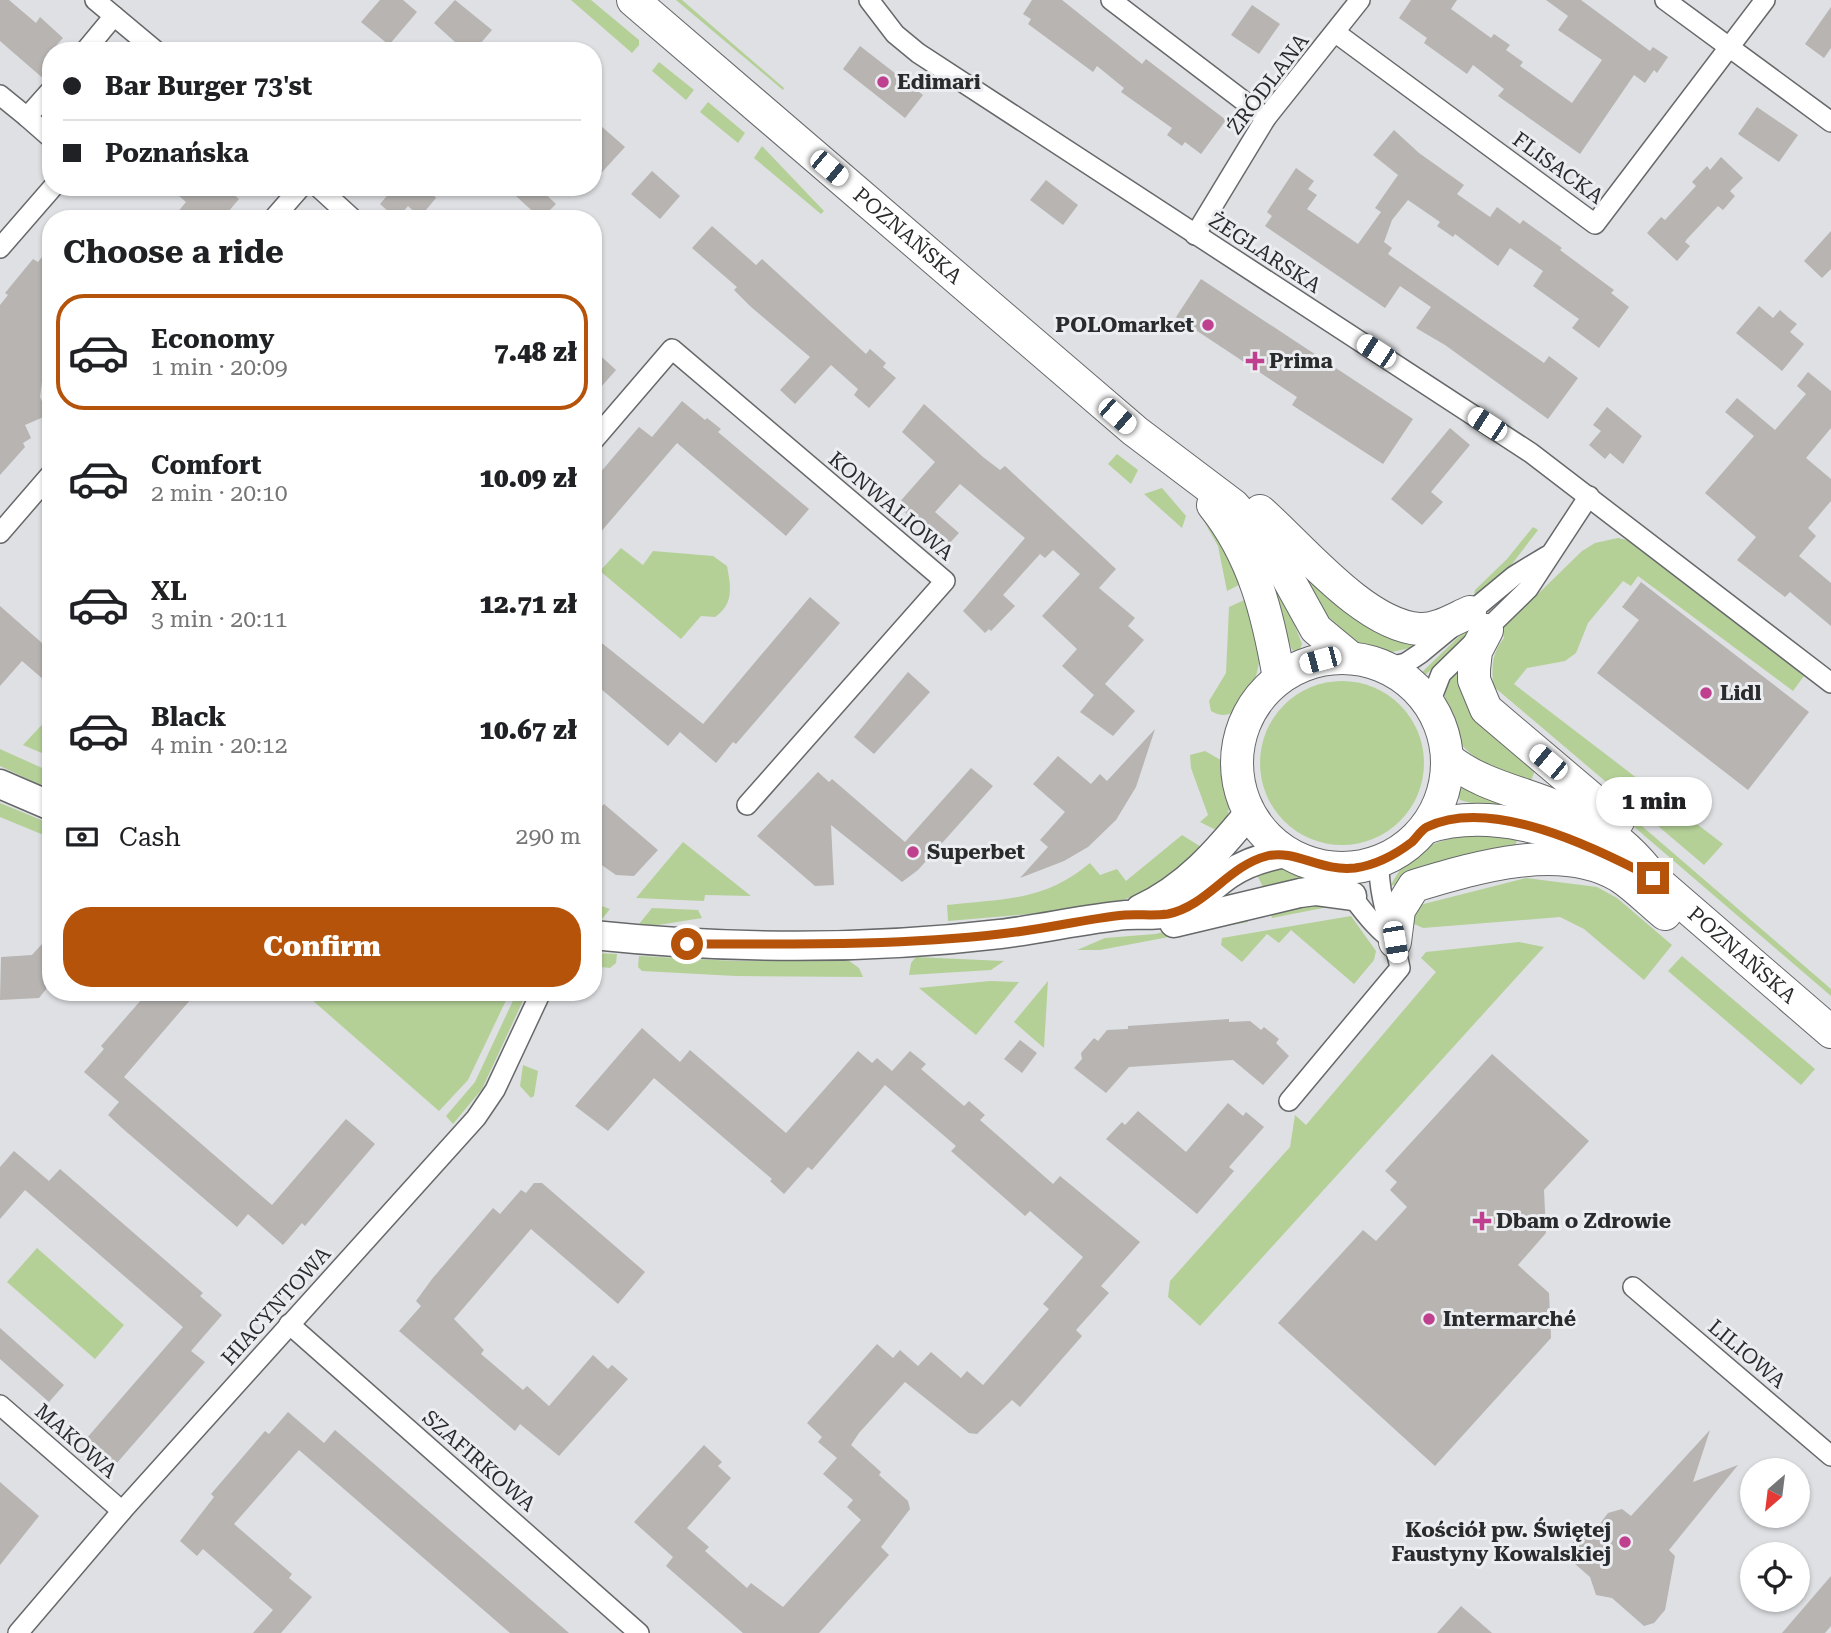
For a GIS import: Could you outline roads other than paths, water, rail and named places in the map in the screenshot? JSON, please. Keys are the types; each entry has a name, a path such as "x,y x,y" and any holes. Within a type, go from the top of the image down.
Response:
{"main road":[{"name":"POZNAŃSKA","path":"633,0 1185,471 1233,505 1260,532 1316,629 1351,658"},
{"name":"POZNAŃSKA","path":"1185,471 1229,527 1246,557 1267,616 1279,678"},
{"path":"1185,471 1249,502 1343,586 1387,619 1420,629 1479,621 1474,668 1476,687 1486,709 1715,906 1741,954"},
{"path":"1351,658 1387,668 1410,684 1429,705 1442,730 1447,758 1442,795 1425,828 1404,848 1380,861 1352,868 1324,867 1288,853 1266,836 1250,813 1238,777 1239,741 1257,701 1279,678 1306,664 1351,658"},
{"name":"POZNAŃSKA","path":"1447,758 1461,769 1491,784 1589,820 1632,850 1653,878 1831,1032"},
{"name":"POZNAŃSKA","path":"1425,828 1465,818 1497,820 1593,847 1653,878"},
{"path":"1395,942 1399,910 1414,886 1488,865 1522,859 1552,860 1592,866 1614,874 1687,932 1741,954"}],"street":[{"path":"95,0 145,42"},
{"name":"ŻEGLARSKA","path":"869,0 895,34 918,53 1531,453 1831,683"},
{"path":"1111,0 1266,118"},
{"name":"ŹRÓDLANA","path":"1195,235 1266,118 1360,0"},
{"path":"1665,0 1831,122"},
{"name":"FLISACKA","path":"1336,33 1595,224 1765,0"},
{"path":"92,42 114,16"},
{"path":"0,95 42,130"},
{"path":"27,117 42,100"},
{"path":"0,248 45,196"},
{"path":"281,210 293,196"},
{"path":"328,196 342,210"},
{"name":"KONWALIOWA","path":"602,431 672,349 945,581 747,805"},
{"path":"0,533 42,484"},
{"path":"1387,668 1406,663 1528,589 1589,496"},
{"path":"1429,705 1441,674 1479,621"},
{"path":"0,784 42,802"},
{"path":"1126,915 1170,893 1194,875 1250,813"},
{"path":"602,936 687,944 887,942 999,934 1126,915 1170,913 1205,896 1229,874 1250,863 1267,856 1288,853"},
{"path":"1289,1101 1400,968 1395,942 1385,919 1380,861"},
{"path":"1324,867 1339,879 1375,928 1395,942"},
{"path":"1098,920 1157,926 1300,893 1315,891 1352,896"},
{"name":"HIACYNTOWA","path":"18,1633 122,1511 476,1118 495,1090 537,1001"},
{"name":"LILIOWA","path":"1633,1287 1831,1456"},
{"name":"SZAFIRKOWA","path":"289,1324 639,1633"},
{"name":"MAKOWA","path":"0,1405 122,1511"}],"place":[{"name":"Edimari","path":"883,82"},
{"name":"POLOmarket","path":"1208,325"},
{"name":"Prima","path":"1255,361"},
{"name":"Lidl","path":"1706,693"},
{"name":"Superbet","path":"913,852"},
{"name":"Dbam o Zdrowie","path":"1482,1221"},
{"name":"Intermarché","path":"1429,1319"},
{"name":"Kościół pw. Świętej Faustyny Kowalskiej","path":"1625,1542"}]}
